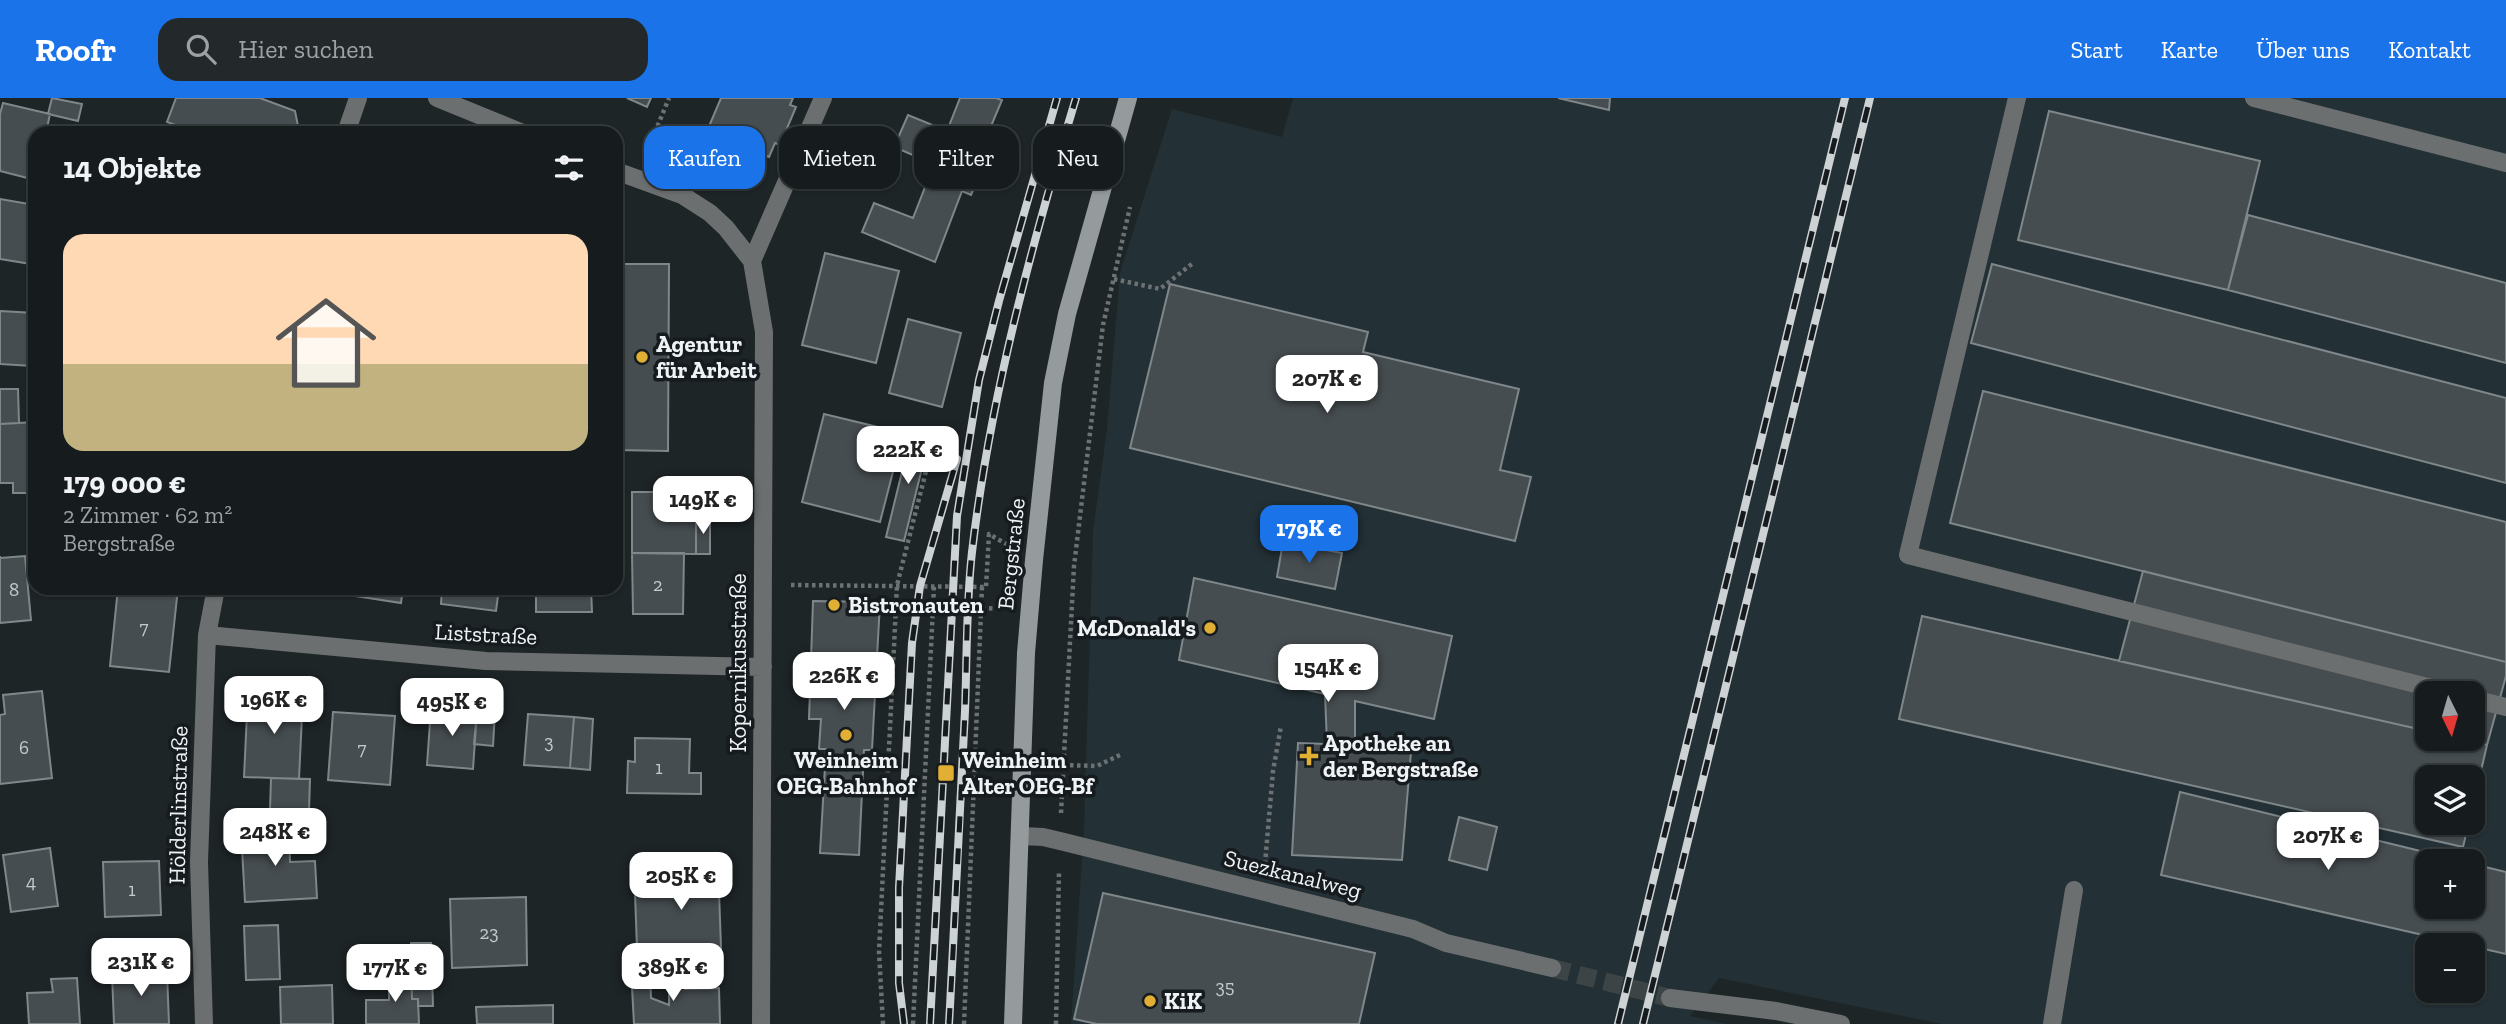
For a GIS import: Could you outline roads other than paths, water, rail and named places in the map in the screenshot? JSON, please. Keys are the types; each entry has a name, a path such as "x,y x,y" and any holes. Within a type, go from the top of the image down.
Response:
{"main road":[{"name":"Bergstraße","path":"1013,1024 1027,653 1053,383 1065,326 1128,98"}],"street":[{"path":"348,126 358,98"},
{"path":"437,98 506,126"},
{"path":"752,261 823,98"},
{"path":"2017,98 1908,555 2415,684"},
{"path":"2254,98 2506,163"},
{"name":"Kopernikusstraße","path":"623,174 682,195 710,213 726,228 752,261 764,332 761,1024"},
{"name":"Hölderlinstraße","path":"204,1024 199,862 207,635 215,595"},
{"name":"Liststraße","path":"207,635 486,661 763,667"},
{"path":"2485,702 2506,707"},
{"name":"Suezkanalweg","path":"1021,836 1060,841 1413,929 1446,943 1552,968"},
{"path":"2052,1024 2074,890"},
{"path":"1670,998 1841,1024"}],"tunnel":[{"path":"1552,968 1670,998"}],"railway":[{"path":"930,1024 957,516 979,380 1057,98"},
{"path":"949,1024 972,552 990,437 1014,323 1076,98"},
{"path":"1618,1024 1845,98"},
{"path":"1643,1024 1870,98"},
{"path":"904,1024 899,983 899,888 912,643 920,586 957,459"}],"place":[{"name":"Agentur für Arbeit","path":"642,357"},
{"name":"Bistronauten","path":"834,605"},
{"name":"McDonald's","path":"1210,628"},
{"name":"Weinheim OEG-Bahnhof","path":"846,735"},
{"name":"Apotheke an der Bergstraße","path":"1309,756"},
{"name":"Weinheim Alter OEG-Bf","path":"946,773"},
{"name":"KiK","path":"1150,1001"}]}
